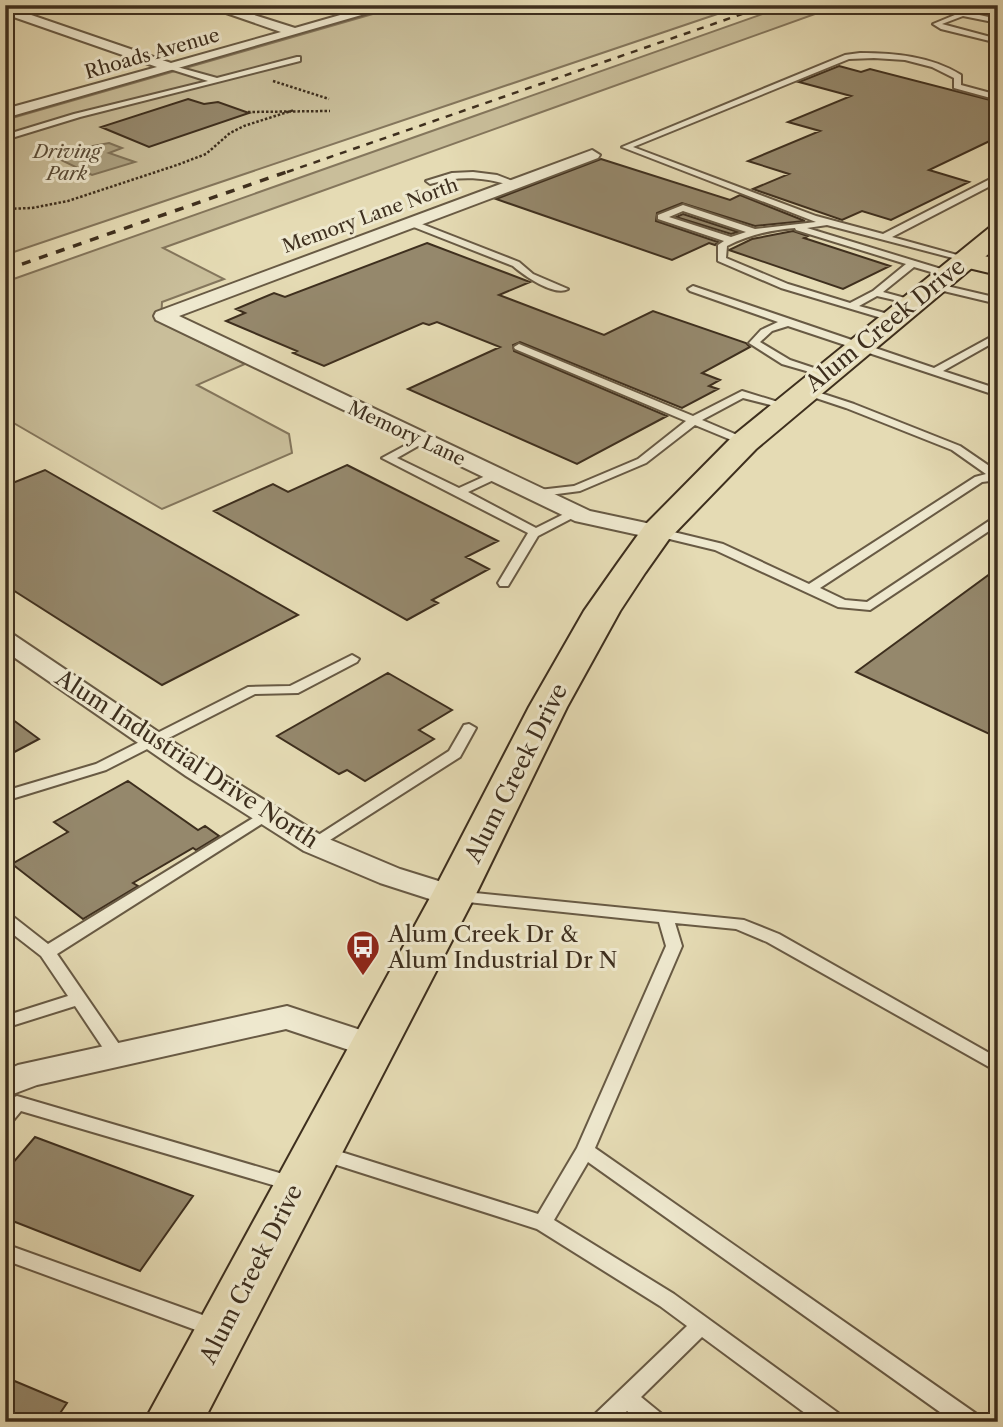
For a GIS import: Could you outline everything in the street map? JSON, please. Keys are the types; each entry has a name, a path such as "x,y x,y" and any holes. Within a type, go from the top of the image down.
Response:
{"main road":[{"name":"Alum Creek Drive","path":"173,1422 601,611 657,532 745,442 998,233"},
{"path":"931,288 998,259"},
{"path":"931,288 998,267"}],"street":[{"path":"209,5 295,32"},
{"name":"Rhoads Avenue","path":"5,114 390,5"},
{"path":"5,10 172,67"},
{"path":"5,97 31,107"},
{"name":"Memory Lane North","path":"163,316 592,155"},
{"name":"Memory Lane","path":"163,316 576,513 657,532"},
{"name":"Alum Industrial Drive North","path":"5,640 266,815 314,844 390,876 453,895"},
{"path":"5,1085 30,1074 287,1017 373,1046"}],"lane":[{"path":"986,5 936,24 998,41"},
{"path":"962,14 998,22"},
{"path":"931,288 883,238 832,223 626,147 848,57 862,54 898,58 950,70 958,76 957,86 998,98"},
{"path":"5,138 97,110 218,82 297,59"},
{"path":"172,67 218,82"},
{"path":"430,181 453,173 478,174 516,184"},
{"path":"883,238 998,178"},
{"path":"730,240 661,217 683,208 753,231"},
{"path":"409,222 516,264 530,276 564,289"},
{"path":"832,223 753,231 723,245 721,259 740,269 851,306 931,288"},
{"path":"791,226 913,263 931,288"},
{"path":"851,306 876,293 913,263"},
{"path":"876,293 931,288 998,301"},
{"path":"693,289 998,393"},
{"path":"789,323 764,332 754,343 786,362 806,391"},
{"path":"936,371 998,336"},
{"path":"519,347 745,442"},
{"path":"534,493 576,489 642,461 694,420 742,394 806,391 956,448 997,476"},
{"path":"422,440 388,458 460,492 534,533"},
{"path":"460,492 496,475"},
{"path":"810,589 979,479 997,476"},
{"path":"504,583 534,533 576,513"},
{"path":"657,532 719,547 844,604 870,606 998,519"},
{"path":"5,796 101,768 253,690 293,690 352,659"},
{"path":"314,844 455,754 469,728"},
{"path":"47,952 266,815"},
{"path":"453,895 738,924 773,938 998,1066"},
{"path":"543,1223 585,1150 674,946 665,916"},
{"path":"5,919 47,952 117,1055"},
{"path":"5,1022 79,999"},
{"path":"5,1118 18,1103 543,1223 667,1300 834,1422"},
{"path":"585,1150 971,1422"},
{"path":"5,1252 223,1331"},
{"path":"601,1422 701,1325"},
{"path":"626,1398 656,1422"}],"path":[{"path":"273,81 328,100"},
{"path":"5,209 50,205 177,165 206,154 230,133 244,126 294,110"},
{"path":"248,112 330,111"}],"green space":[{"name":"Driving Park","path":"404,5 744,5 5,255 5,120"},
{"path":"788,5 840,5 163,248 224,279 162,302 161,323 245,364 197,385 289,434 292,453 162,509 5,418 5,282"}],"shaded area":[{"path":"109,143 122,148 109,153 135,162 92,175 59,159 72,155 81,158 86,156 70,150"}],"building":[{"path":"839,66 861,72 870,69 998,102 998,137 929,170 969,182 891,220 862,211 842,220 753,189 789,174 748,161 820,131 788,122 851,96 799,82"},
{"path":"188,99 204,104 218,102 249,113 149,147 101,127"},
{"path":"601,159 730,200 740,195 805,221 755,226 682,203 657,213 656,221 718,242 715,245 709,243 672,260 496,199"},
{"path":"683,214 738,232 731,234 676,217"},
{"path":"793,231 808,236 804,238 890,266 843,289 729,250 752,239"},
{"path":"427,243 530,282 499,295 604,335 653,311 746,343 750,347 702,373 720,380 709,386 718,389 682,408 520,342 513,345 514,351 667,416 577,464 408,389 500,347 437,322 429,325 423,323 324,366 293,353 297,351 226,321 245,313 236,309 274,293 285,297"},
{"path":"347,465 498,541 466,557 489,569 432,600 438,603 407,620 214,511 273,484 288,492"},
{"path":"45,470 298,615 162,685 5,585 5,486"},
{"path":"998,568 998,738 856,672"},
{"path":"388,673 452,710 419,730 434,739 365,781 347,770 339,774 277,736"},
{"path":"5,714 39,739 5,757"},
{"path":"128,781 198,830 205,826 219,836 133,883 138,886 83,919 12,864 68,832 54,822"},
{"path":"35,1137 193,1196 140,1271 5,1218 5,1172"},
{"path":"5,1377 67,1403 54,1422 5,1422"}],"railway":[{"path":"287,172 768,5"},
{"path":"5,270 292,170"}],"place":[{"name":"Alum Creek Dr & Alum Industrial Dr N","path":"363,977"}]}
